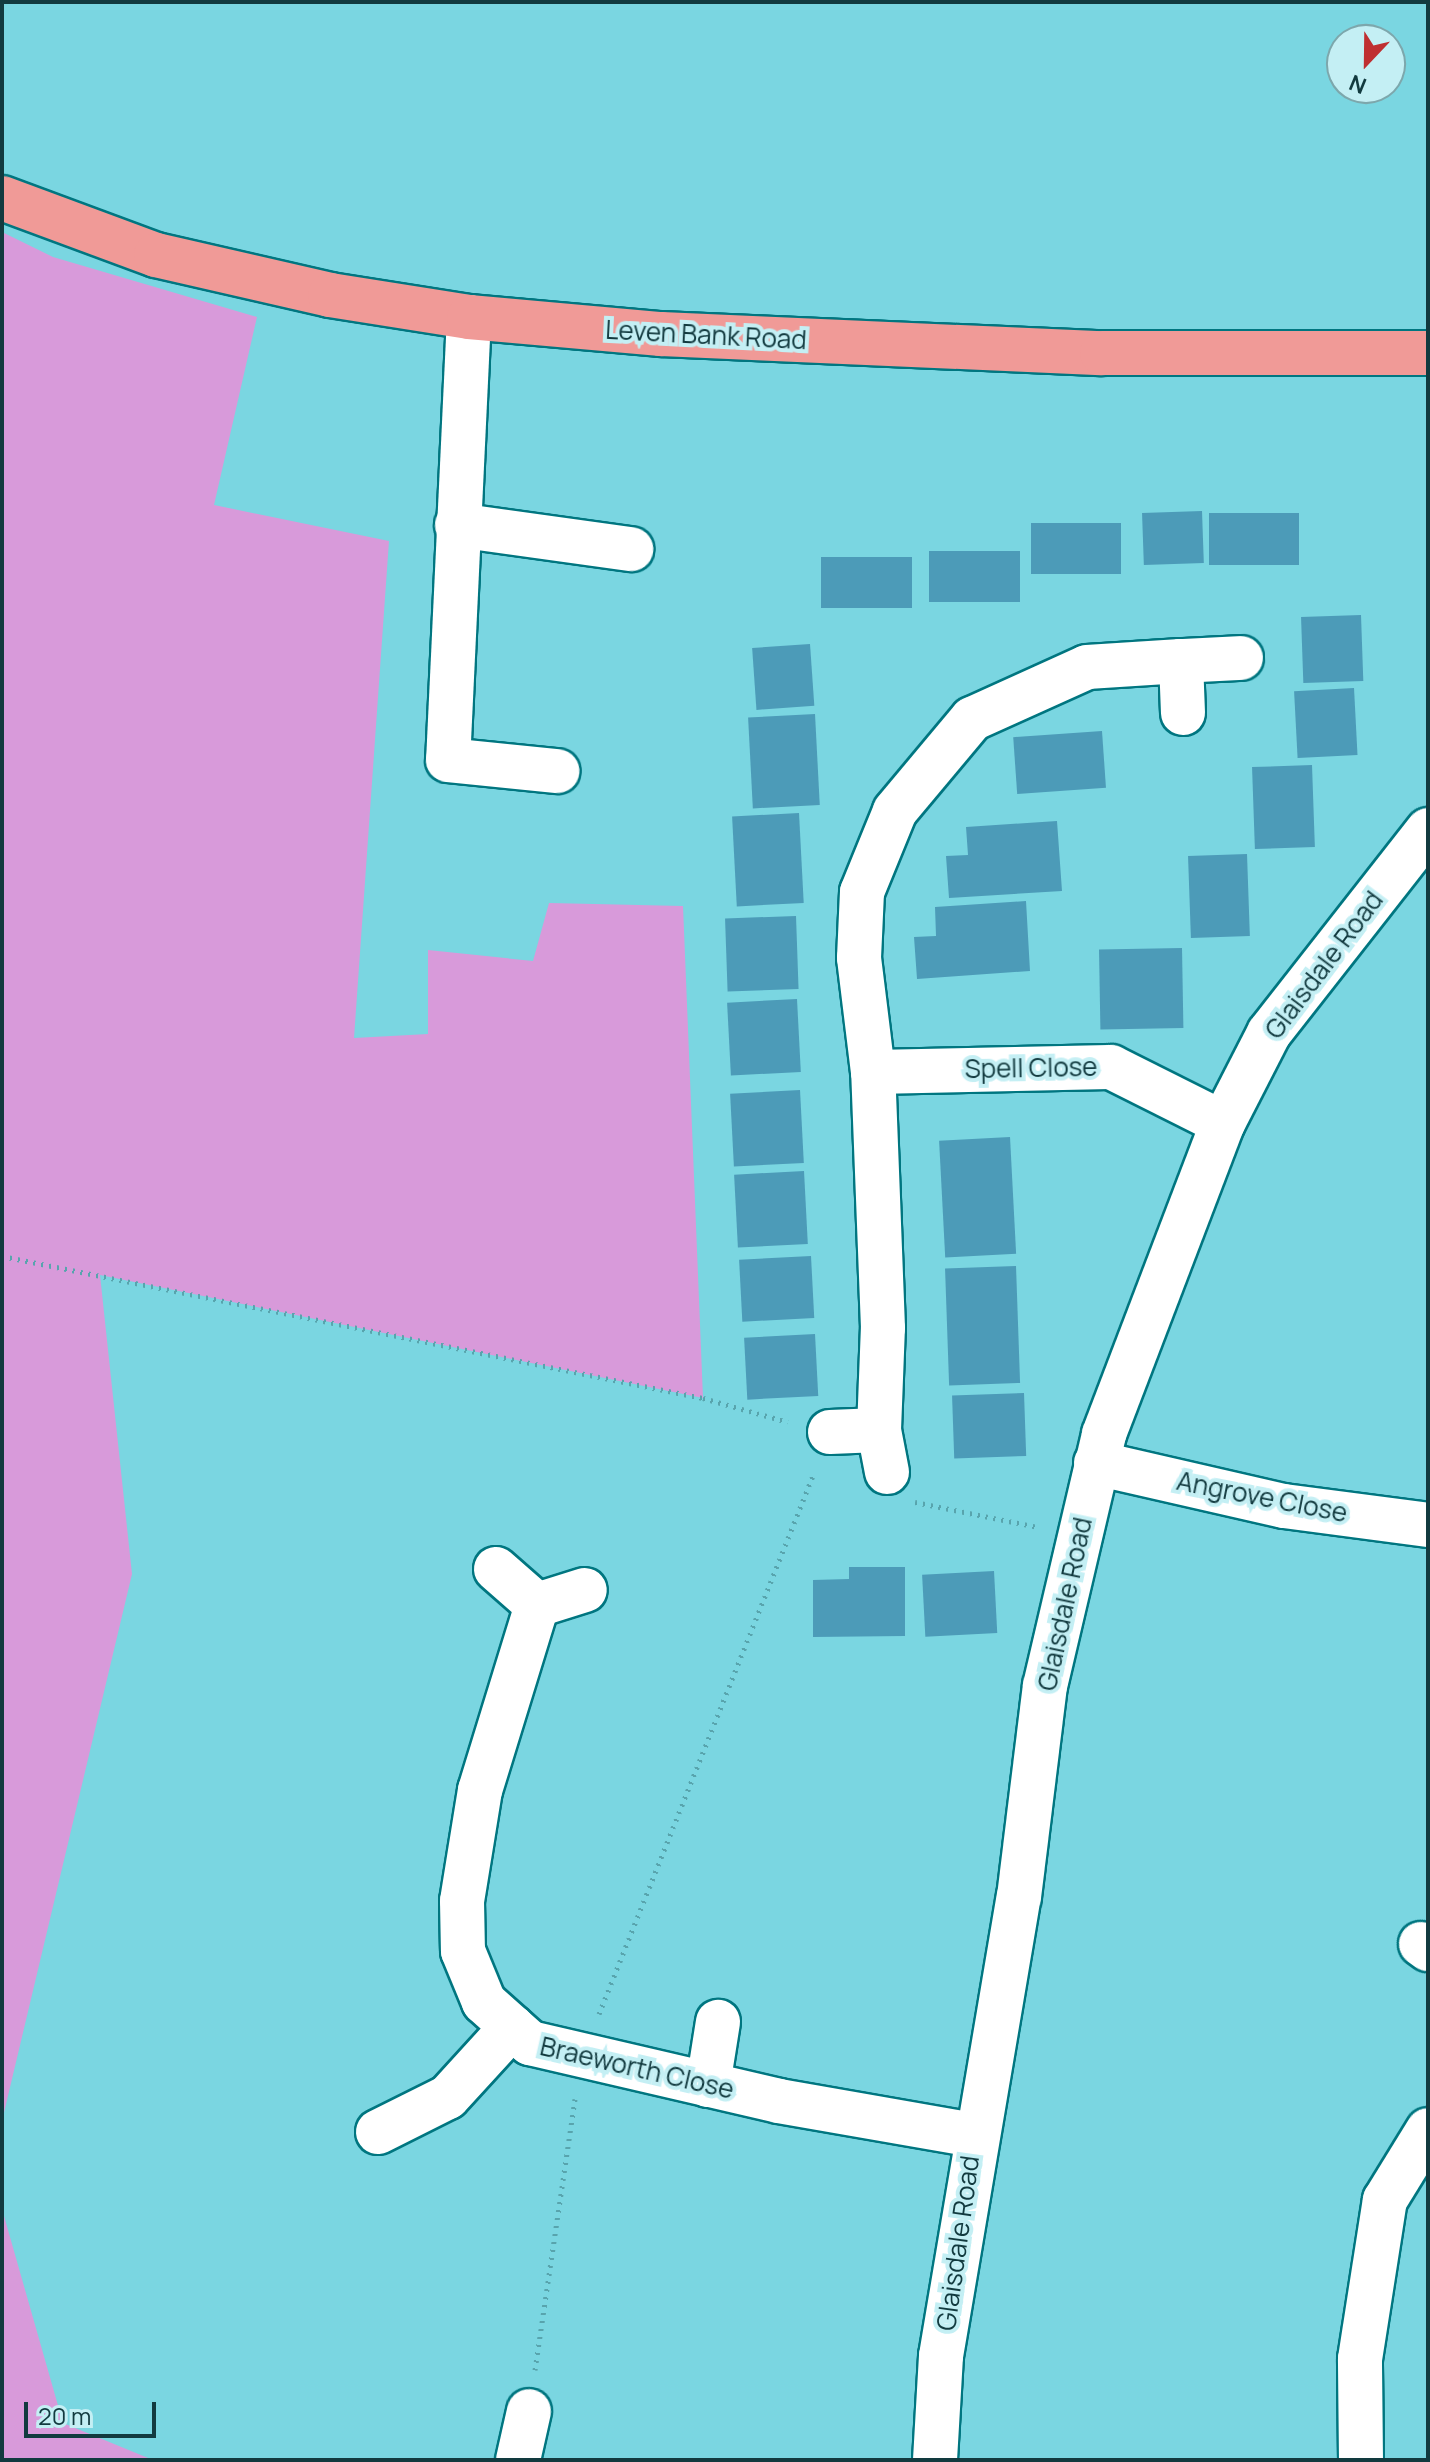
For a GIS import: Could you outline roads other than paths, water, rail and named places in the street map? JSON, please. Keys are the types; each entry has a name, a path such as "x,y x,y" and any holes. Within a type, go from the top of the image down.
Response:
{"main road":[{"name":"Leven Bank Road","path":"2,198 156,255 330,295 469,317 839,343 1428,353"}],"street":[{"path":"469,317 448,760 557,771"},
{"path":"457,525 631,549"},
{"path":"887,1472 879,1430 883,1328 873,1072 859,958 862,892 895,811 972,719 1087,667 1241,658"},
{"path":"1181,661 1183,713"},
{"name":"Glaisdale Road","path":"935,2460 941,2356 974,2135 1019,1897 1045,1686 1096,1463 1223,1123 1269,1033 1428,830"},
{"name":"Spell Close","path":"873,1072 1111,1067 1223,1123"},
{"path":"830,1432 879,1430"},
{"name":"Angrove Close","path":"1096,1463 1284,1506 1428,1525"},
{"path":"496,1569 537,1605 585,1590"},
{"name":"Braeworth Close","path":"537,1605 480,1790 462,1901 463,1951 484,2002 530,2043 581,2057 708,2085 974,2135"},
{"path":"708,2085 718,2022"},
{"path":"378,2132 448,2097 512,2027"},
{"path":"1361,2460 1360,2359 1385,2200 1427,2134"},
{"path":"518,2460 529,2411"}]}
